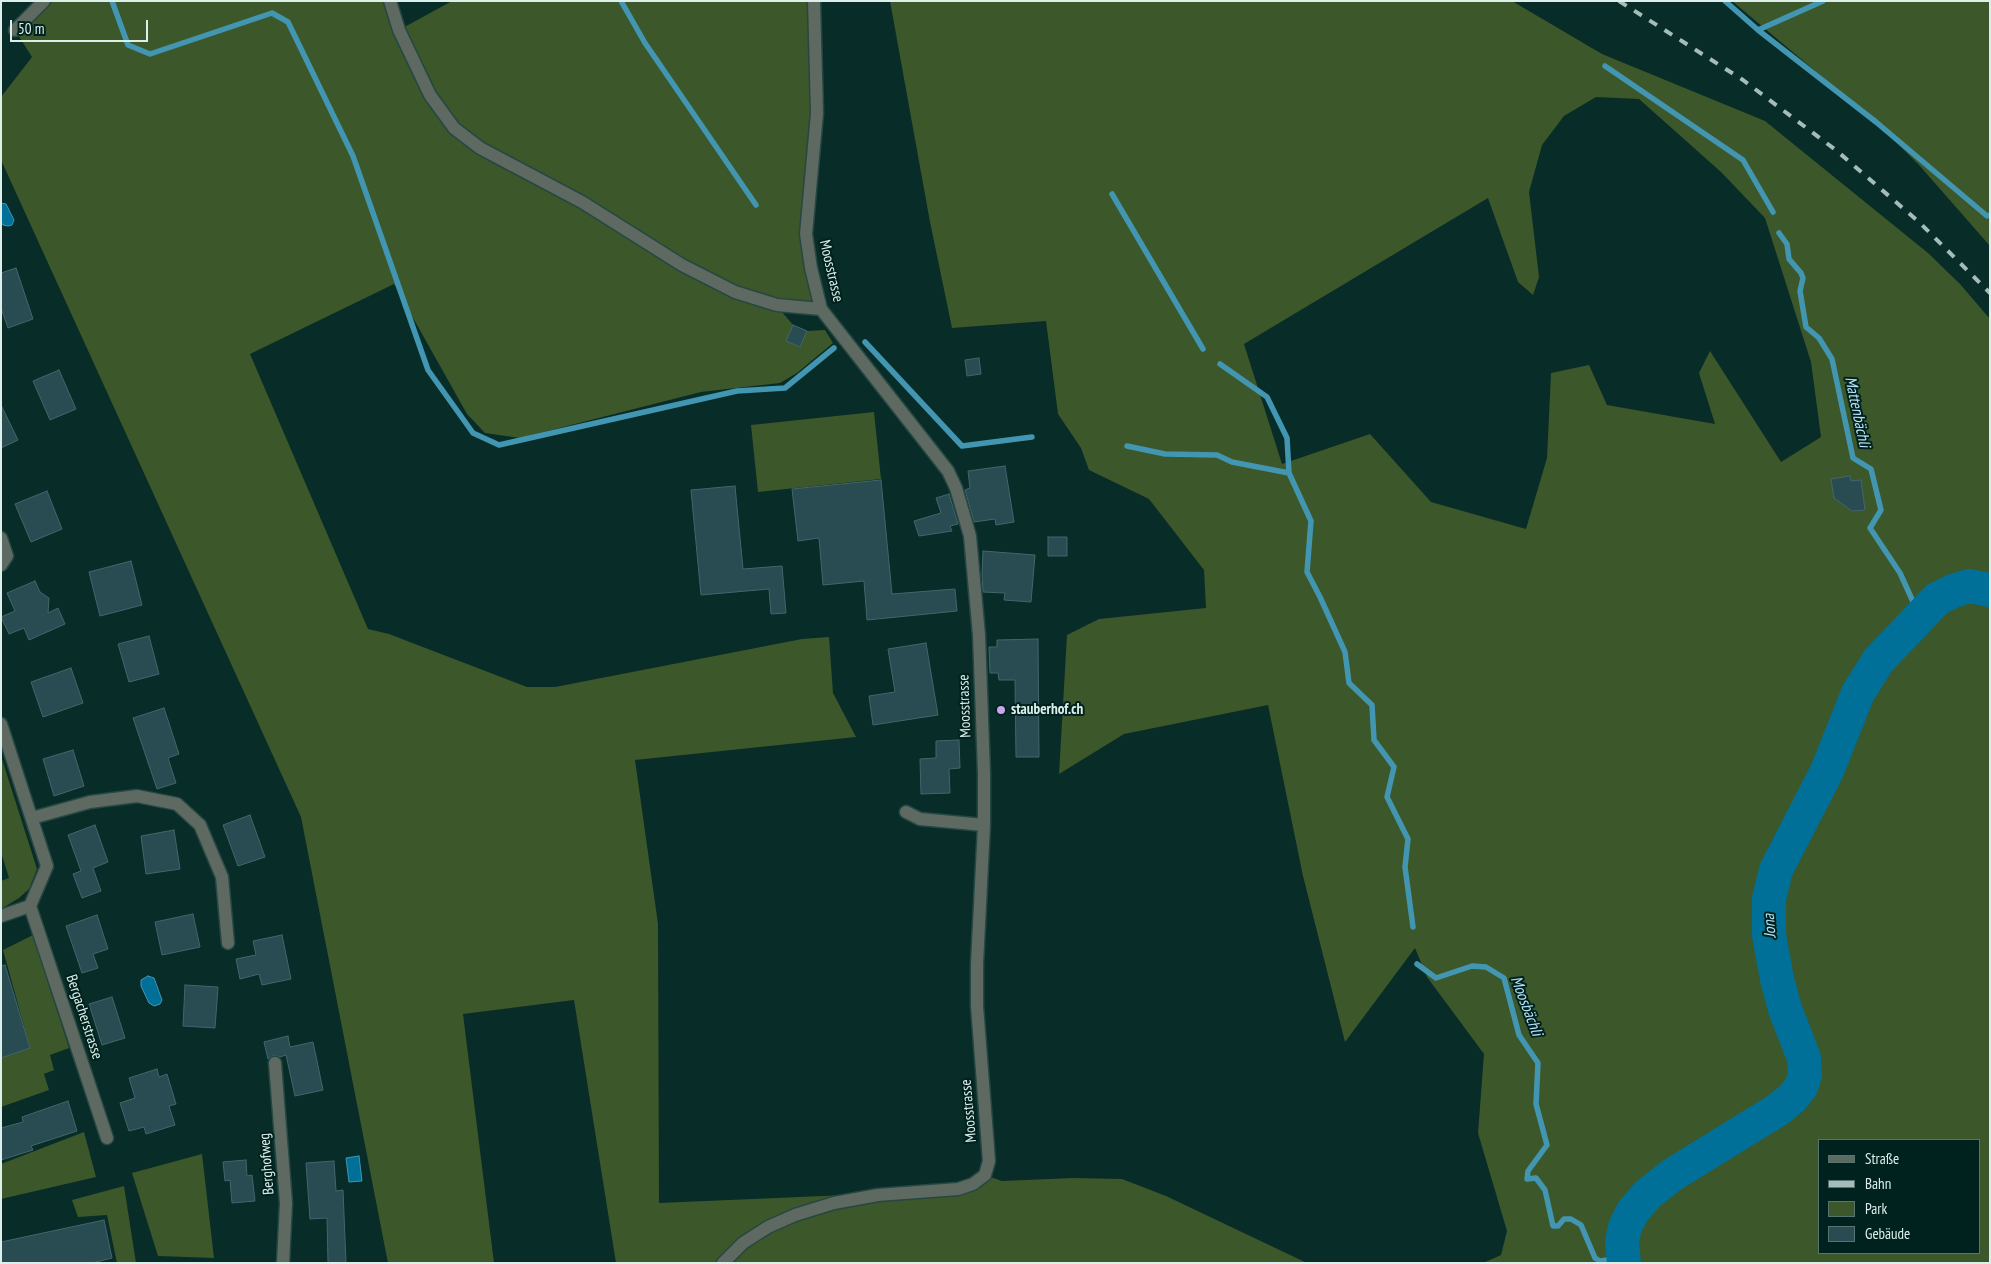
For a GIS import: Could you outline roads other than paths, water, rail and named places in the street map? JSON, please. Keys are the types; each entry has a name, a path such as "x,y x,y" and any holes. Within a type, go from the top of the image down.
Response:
{"street":[{"path":"16,30 44,1"},
{"path":"390,1 399,30 430,95 454,128 480,148 582,202 682,265 734,292 777,305 821,309"},
{"name":"Moosstrasse","path":"723,1263 744,1243 768,1227 795,1215 834,1203 878,1195 958,1189 973,1184 985,1175 989,1161 979,1043 977,964 984,826 979,636 970,536 956,488 948,471 821,309 811,268 806,234 817,113 814,1"},
{"path":"1,538 7,556 1,565"},
{"path":"1,724 47,866 30,906 1,916"},
{"path":"32,818 90,802 137,796 177,804 200,824 222,877 228,943"},
{"path":"906,812 920,819 984,826"},
{"name":"Bergacherstrasse","path":"30,906 107,1138"},
{"name":"Berghofweg","path":"274,1064 286,1203 283,1263"}],"water":[{"path":"1,203 6,204 14,220 12,225 3,225 1,222"},
{"path":"148,976 154,978 162,1000 160,1004 154,1006 149,1003 141,986 141,980"},
{"path":"359,1156 362,1181 349,1182 346,1158"}],"waterway":[{"path":"112,1 128,45 150,54 272,13 288,22 353,156 428,370 473,433 499,445 737,391 785,388 834,348"},
{"path":"621,1 645,43 756,205"},
{"path":"1725,1 1758,30 1876,122 1987,216 1990,215"},
{"path":"1758,30 1823,1"},
{"path":"1605,66 1743,160 1773,212"},
{"path":"1112,194 1203,349"},
{"name":"Mattenbächli","path":"1779,233 1787,244 1789,259 1803,278 1800,291 1806,327 1819,338 1832,359 1853,458 1871,469 1881,510 1870,528 1900,573 1920,617"},
{"path":"865,342 962,446 1032,437"},
{"path":"1220,364 1267,397 1287,438 1289,473"},
{"path":"1127,446 1165,454 1217,455 1232,462 1289,473 1311,521 1307,572 1345,652 1349,683 1372,705 1374,740 1394,767 1387,797 1408,839 1405,867 1413,927"},
{"name":"Jona","path":"1624,1263 1622,1242 1625,1227 1633,1211 1648,1194 1672,1175 1779,1109 1801,1087 1805,1075 1804,1058 1785,1009 1769,935 1769,899 1776,870 1827,771 1858,693 1878,661 1937,599 1969,586 1990,590"},
{"name":"Moosbächli","path":"1417,964 1436,978 1472,966 1486,967 1504,978 1519,1035 1538,1063 1536,1104 1547,1145 1528,1171 1527,1179 1536,1178 1545,1190 1553,1226 1558,1226 1564,1219 1571,1219 1581,1225 1595,1258 1600,1261 1622,1258"}],"railway":[{"path":"1619,1 1743,80 1837,151 1919,222 1990,293"}],"place":[{"name":"stauberhof.ch","path":"1001,710"}]}
